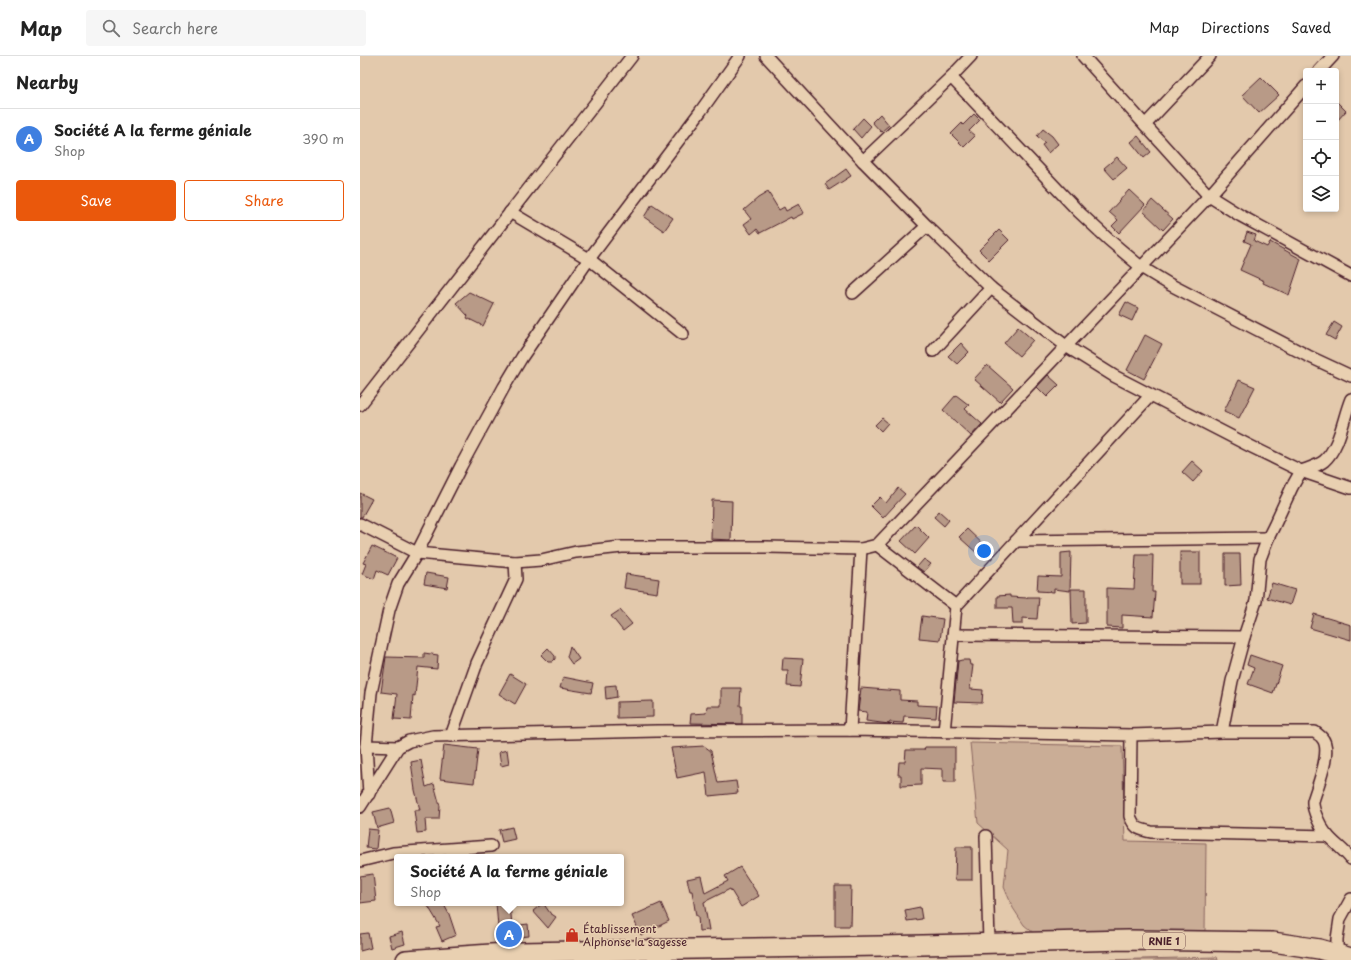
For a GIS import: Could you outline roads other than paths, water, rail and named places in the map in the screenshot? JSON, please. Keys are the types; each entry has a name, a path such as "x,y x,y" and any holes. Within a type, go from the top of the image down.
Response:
{"highway":[{"name":"RNIE 1","path":"406,960 473,954 520,952 1128,940 1273,942 1319,949 1344,956"}],"street":[{"path":"360,405 632,56"},
{"path":"369,794 366,746 371,693 389,610 398,584 418,553 461,466 522,357 589,259 700,112 740,56"},
{"path":"766,56 863,161 991,288 1066,346 1114,376 1150,396 1301,471 1351,488"},
{"path":"863,161 971,56"},
{"path":"1083,56 1209,196 1241,216 1351,276"},
{"path":"1146,125 1210,56"},
{"path":"1322,68 1333,56"},
{"path":"951,77 1079,212 1141,267 1169,284 1308,356 1351,376"},
{"path":"360,524 418,553 515,562 541,560 576,552 622,546 861,549 876,545 1209,196 1303,89"},
{"path":"510,212 589,259 683,334"},
{"path":"853,293 927,226"},
{"path":"933,351 991,288"},
{"path":"944,732 956,606 1150,396"},
{"path":"1222,732 1232,681 1256,601 1260,559 1268,538 1301,471 1319,464 1332,453 1351,399"},
{"path":"1016,540 1268,538"},
{"path":"876,545 956,606"},
{"path":"850,730 861,549"},
{"path":"451,736 477,663 516,580 515,562"},
{"path":"953,635 1244,638"},
{"path":"360,807 398,747 409,741 433,736 657,731 850,730 1131,734 1315,732 1323,738 1326,747 1325,760 1313,808 1328,836 1351,859"},
{"path":"1131,734 1130,816 1133,824 1138,829 1151,832 1328,836"},
{"path":"366,746 398,747"},
{"path":"986,836 989,943"},
{"path":"360,860 393,853 491,846"},
{"path":"1344,956 1337,939 1340,919 1351,899"}],"place":[{"name":"Société A la ferme géniale","path":"509,934"},
{"name":"Établissement Alphonse la sagesse","path":"572,935"}]}
